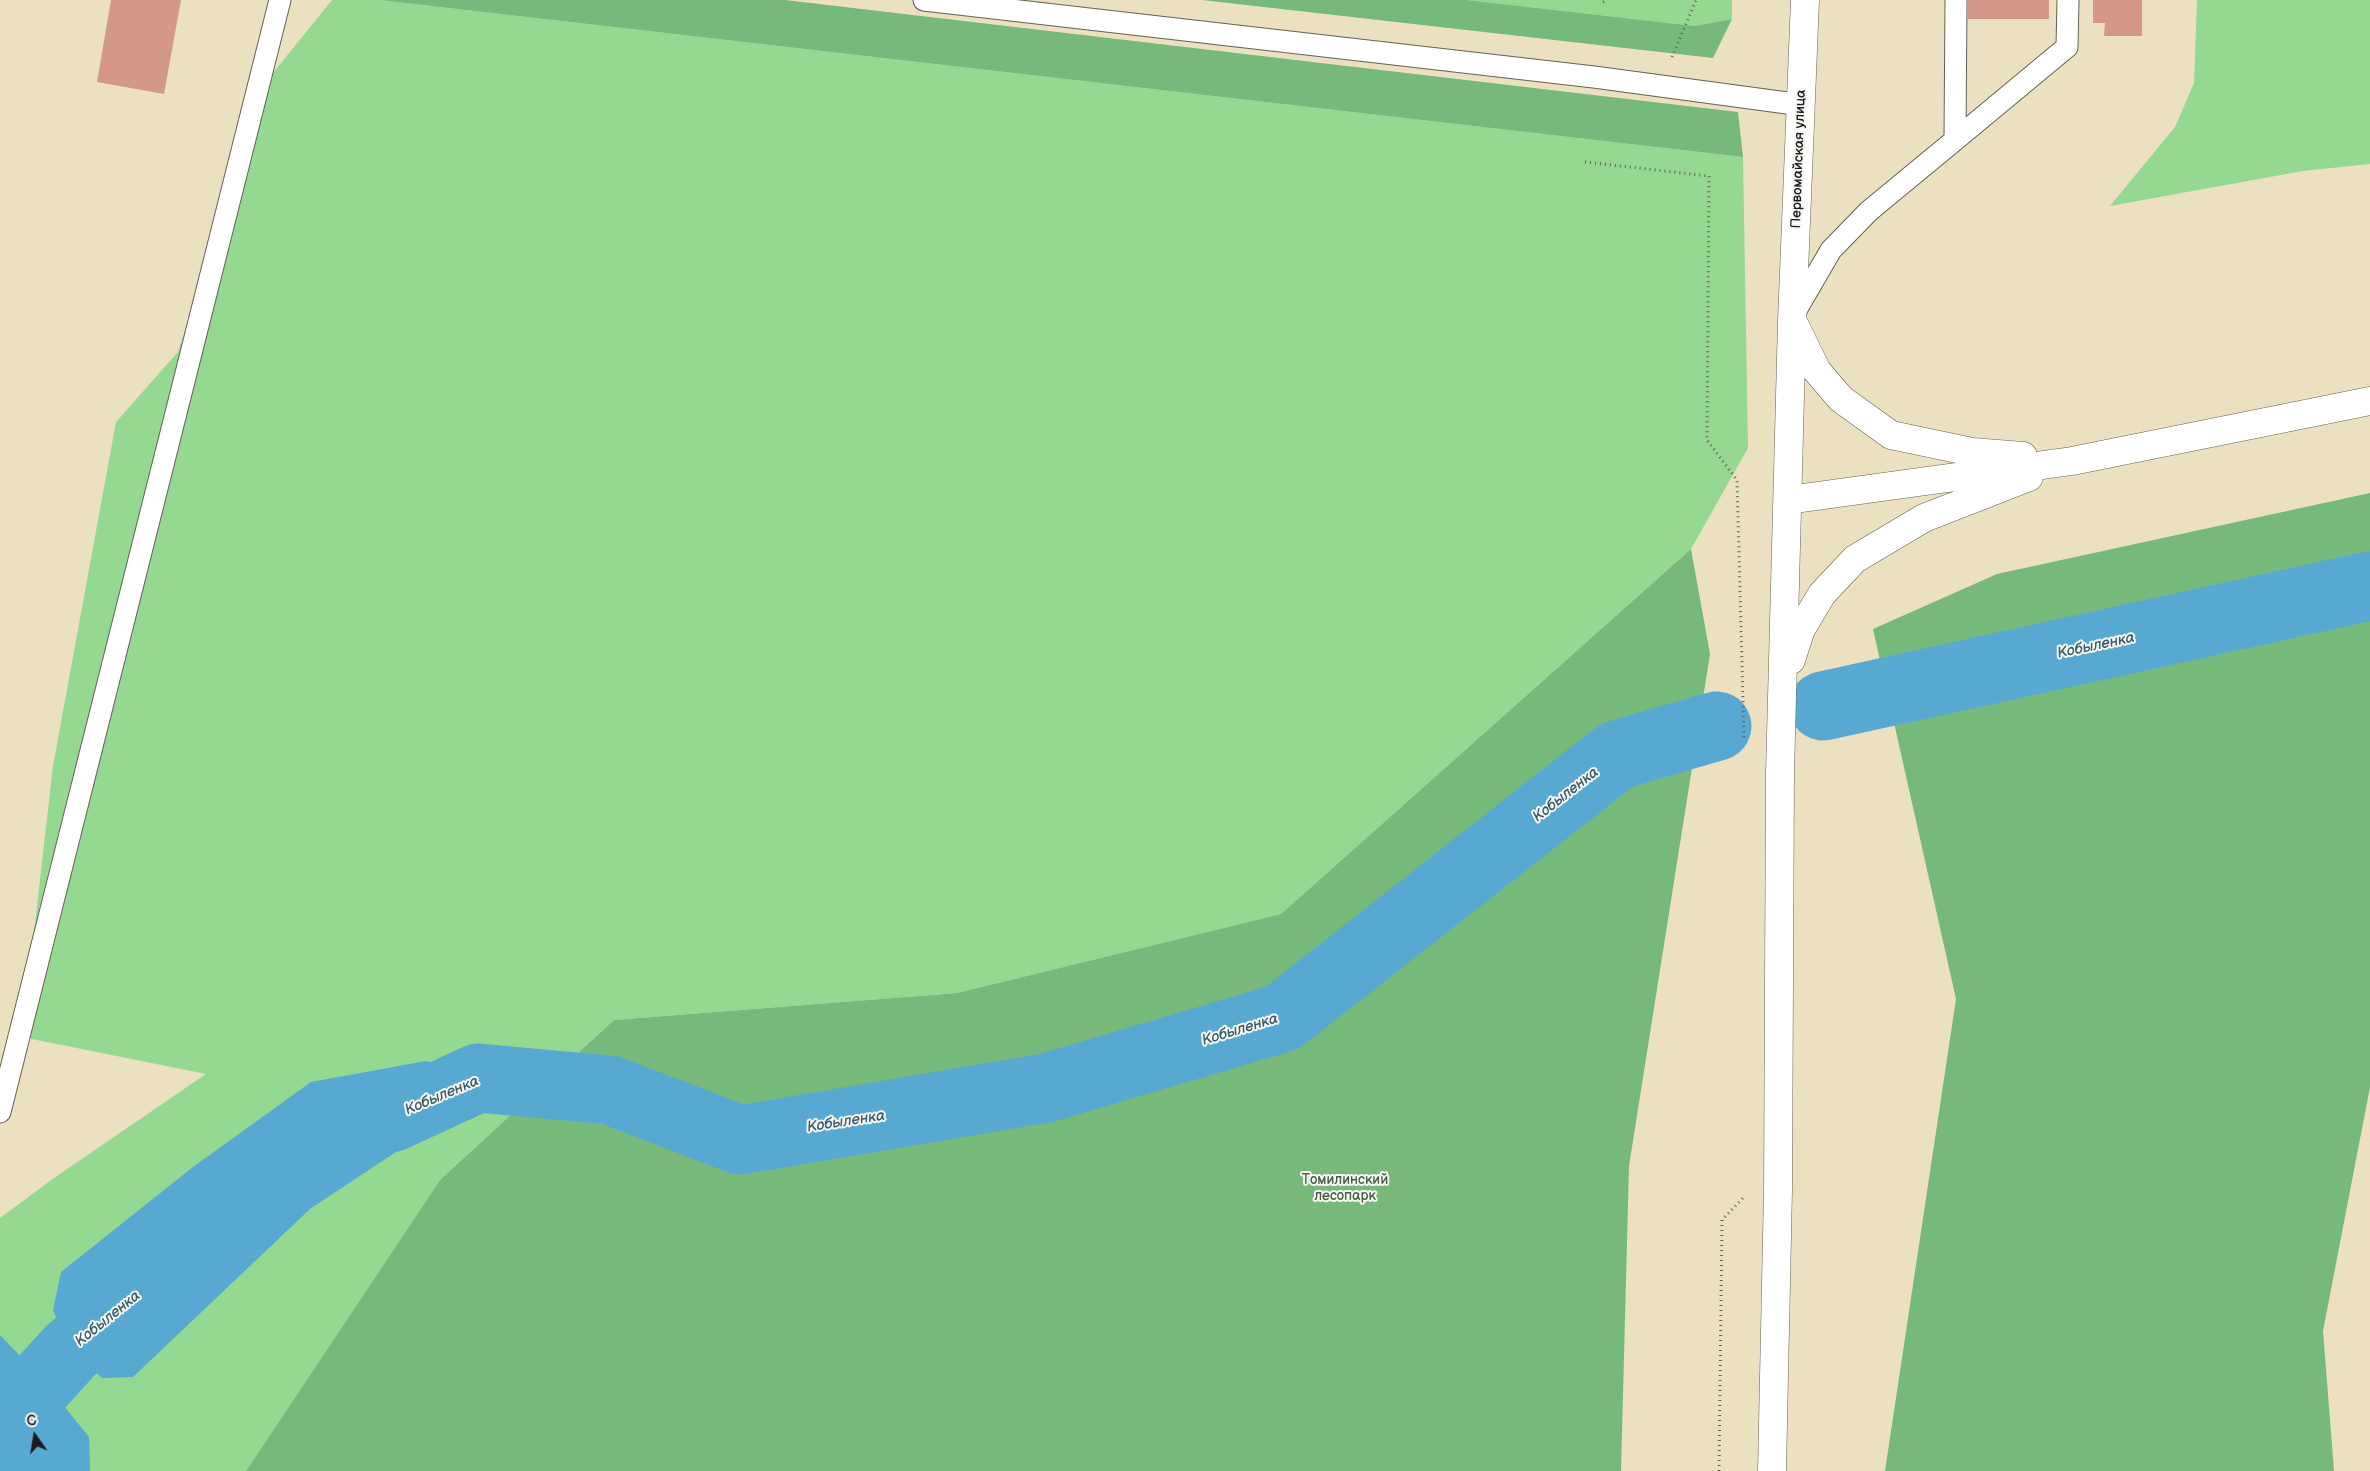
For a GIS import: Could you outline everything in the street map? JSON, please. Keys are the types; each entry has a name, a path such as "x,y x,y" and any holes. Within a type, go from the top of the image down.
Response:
{"street":[{"name":"Первомайская улица","path":"1772,1471 1778,1190 1782,686 1792,319 1805,0"},
{"path":"1792,319 1817,371 1842,399 1891,435 1972,452 2072,461"},
{"path":"1788,500 2072,461 2370,401"},
{"path":"1782,686 1801,629 1822,594 1855,559 1924,518 2072,461"}],"lane":[{"path":"0,1112 280,0"},
{"path":"924,0 1660,86 1802,105"},
{"path":"1955,140 1956,0"},
{"path":"1792,319 1831,250 1869,211 2067,47 2068,0"}],"path":[{"path":"1660,86 1696,0"},
{"path":"1585,162 1709,176 1707,440 1737,480 1745,747"},
{"path":"1718,1471 1722,1220 1746,1196"}],"green space":[{"path":"332,0 379,0 1743,157 1748,448 1691,549 1281,914 957,993 614,1020 440,1180 246,1471 0,1471 0,1218 54,1178 206,1074 22,1037 53,766 116,422 178,352 214,241 273,73"},
{"path":"379,0 785,0 1738,112 1743,157"},
{"path":"1202,0 1467,0 1695,26 1732,19 1713,58"},
{"path":"1467,0 1732,0 1732,19 1695,26"},
{"path":"2197,0 2370,0 2370,164 2303,171 2110,206 2175,127 2194,83"},
{"path":"2370,493 2370,1087 2323,1331 2334,1471 1885,1471 1956,999 1873,629 1997,574"},
{"name":"Томилинский лесопарк","path":"1691,549 1710,654 1629,1166 1621,1471 246,1471 440,1180 614,1020 957,993 1281,914"}],"water":[{"path":"426,1061 478,1078 426,1132 310,1209 133,1377 102,1378 71,1350 53,1310 61,1272 193,1167 311,1082"},
{"path":"0,1335 42,1379 89,1437 90,1471 0,1471"}],"building":[{"path":"111,0 181,0 164,94 97,82"},
{"path":"1968,0 2049,0 2049,19 1968,19"},
{"path":"2093,0 2142,0 2142,36 2104,36 2105,23 2093,23"}],"waterway":[{"name":"Кобыленка","path":"1823,706 2370,586"},
{"name":"Кобыленка","path":"391,1118 478,1078 610,1090 740,1140 1046,1088 1282,1018 1617,755 1717,726"},
{"name":"Кобыленка","path":"0,1428 71,1350 145,1289"}]}
